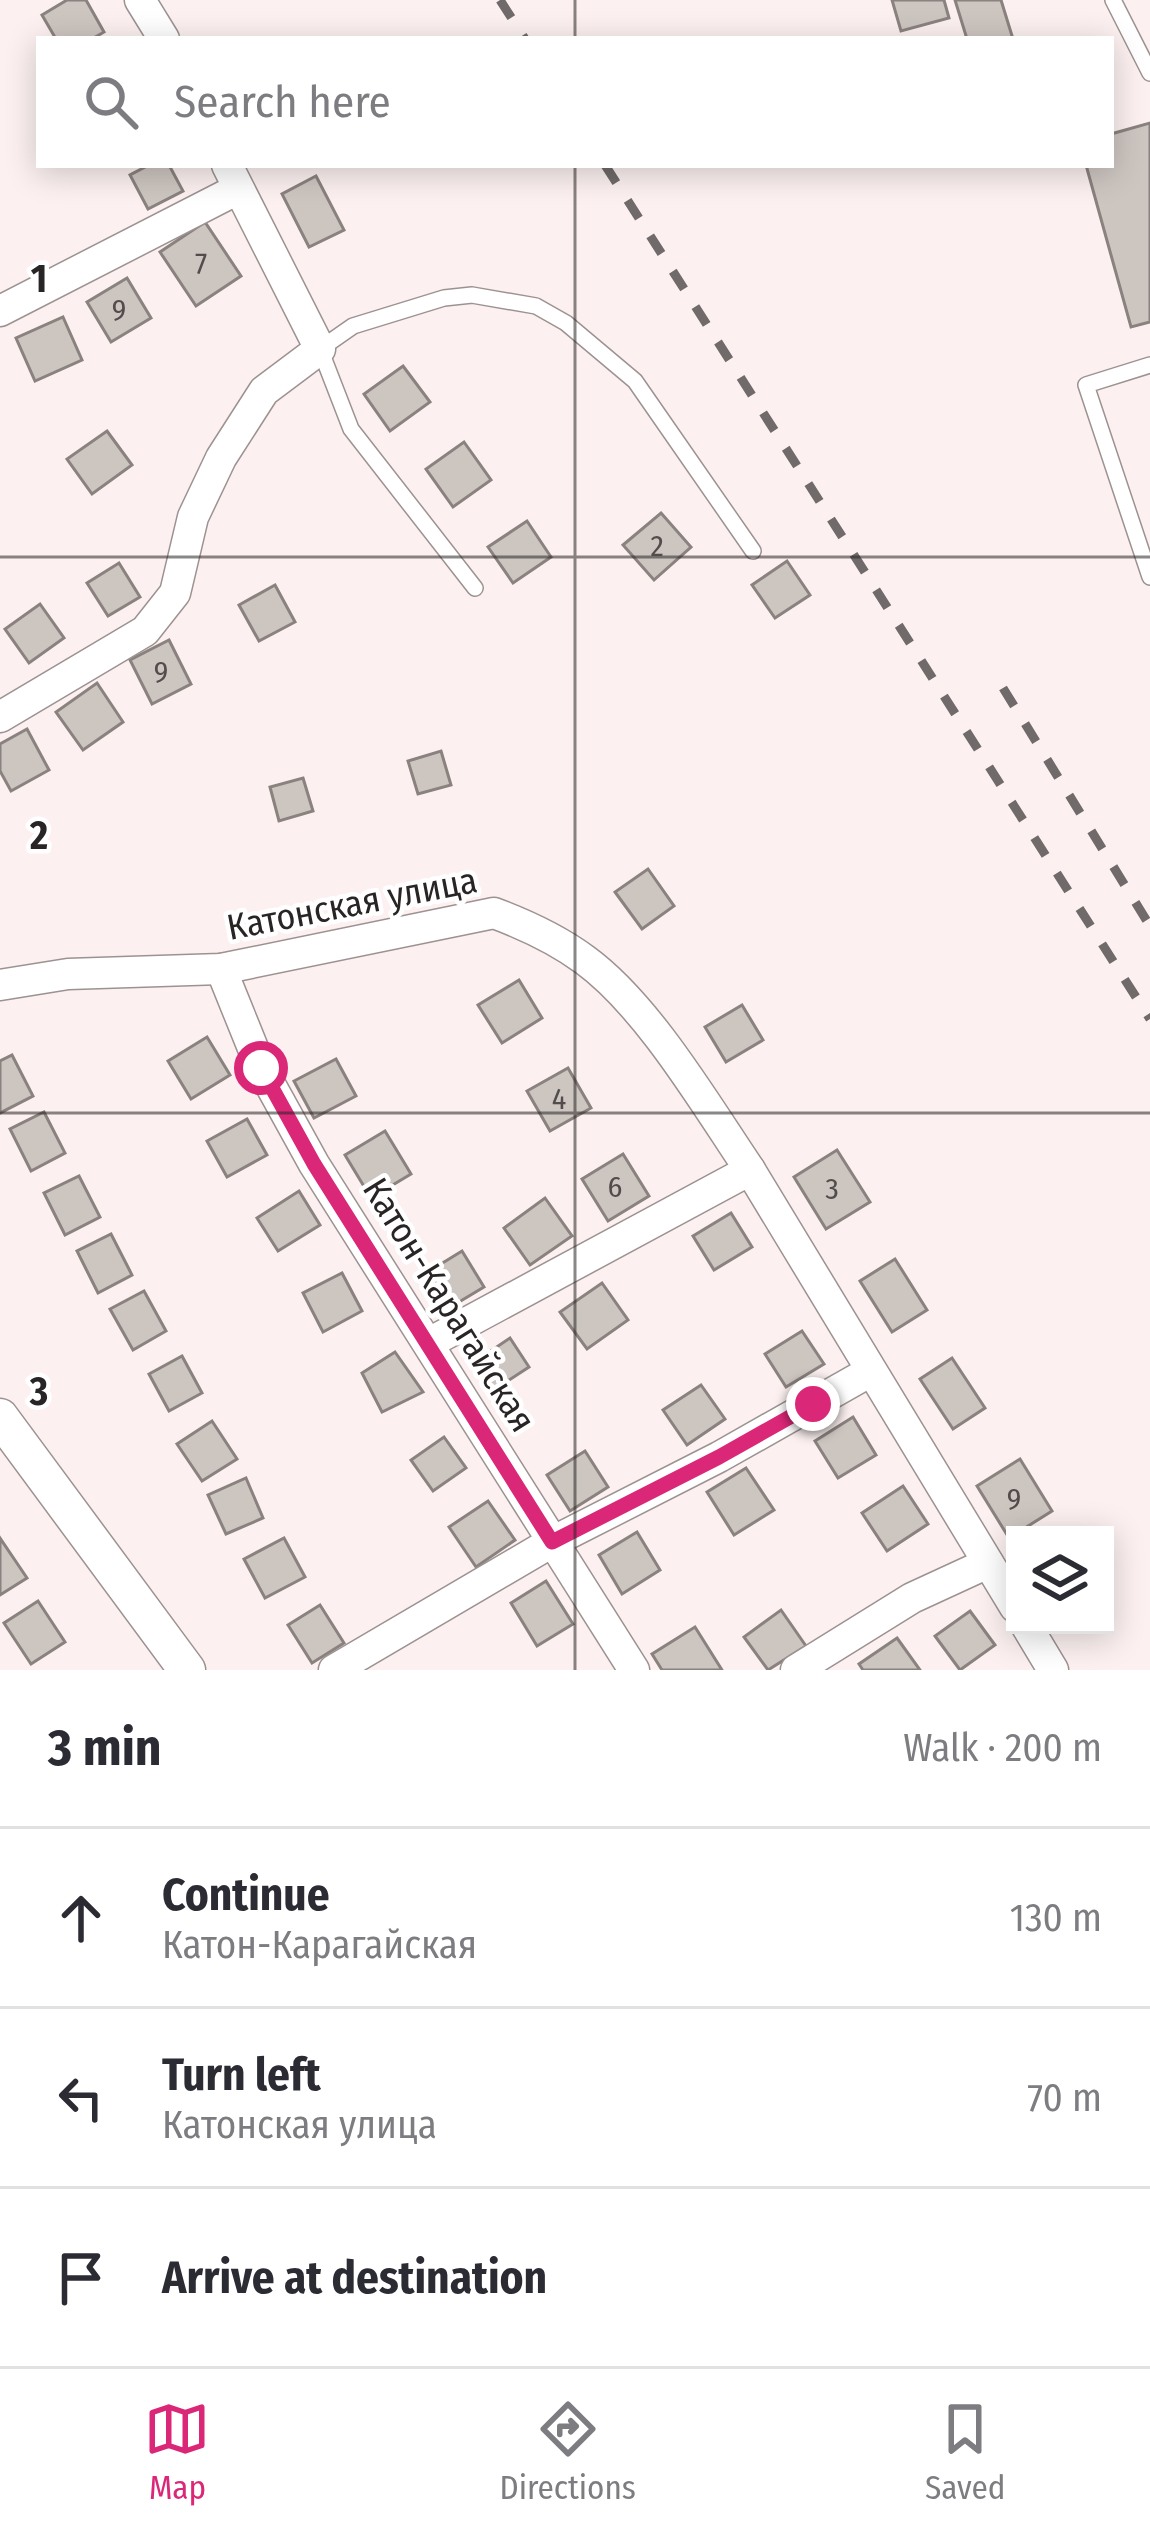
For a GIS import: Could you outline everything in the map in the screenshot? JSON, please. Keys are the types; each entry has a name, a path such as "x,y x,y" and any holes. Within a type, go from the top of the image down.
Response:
{"street":[{"path":"140,0 162,36"},
{"path":"0,311 232,177 320,349 264,391 232,441 193,517 175,593 145,631 0,717"},
{"name":"Катонская улица","path":"0,985 68,974 221,969 494,914 573,952 651,1030 751,1170 1006,1592"},
{"name":"Катон-Карагайская","path":"221,969 261,1068 314,1164 634,1670"},
{"path":"429,1343 751,1170"},
{"path":"334,1670 552,1542 719,1457 871,1371"},
{"path":"0,1418 188,1670"},
{"path":"796,1670 912,1598 988,1563"},
{"path":"1031,1634 1053,1670"}],"lane":[{"path":"1113,0 1150,73"},
{"path":"475,588 351,429 320,349 353,326 444,298 472,295 536,306 566,323 635,381 753,551"},
{"path":"1150,365 1086,385 1150,577"}],"building":[{"path":"67,0 86,0 104,32 54,36 42,15"},
{"path":"892,0 944,0 949,18 901,31"},
{"path":"955,0 1001,0 1012,36 966,36"},
{"path":"1150,123 1150,322 1131,327 1087,168 1114,168 1114,133"},
{"path":"143,168 171,168 183,191 148,209 130,175"},
{"path":"316,176 344,230 309,247 282,194"},
{"path":"205,222 241,276 196,306 160,252"},
{"path":"127,278 151,318 111,342 87,302"},
{"path":"63,317 82,360 35,381 16,338"},
{"path":"403,366 430,402 390,431 364,394"},
{"path":"107,431 132,465 92,494 67,459"},
{"path":"464,442 491,480 453,507 426,469"},
{"path":"661,513 691,547 654,580 623,545"},
{"path":"527,521 551,557 513,583 488,547"},
{"path":"787,561 810,595 775,618 752,585"},
{"path":"119,563 140,597 108,616 87,583"},
{"path":"275,585 295,622 259,641 239,605"},
{"path":"40,604 64,638 29,663 5,629"},
{"path":"169,640 191,684 152,704 130,660"},
{"path":"97,683 123,722 83,750 56,712"},
{"path":"27,729 49,770 11,791 0,771 0,744"},
{"path":"441,751 451,785 418,794 408,761"},
{"path":"303,778 313,811 279,821 270,787"},
{"path":"648,869 674,906 642,929 615,892"},
{"path":"519,980 542,1018 502,1043 478,1005"},
{"path":"742,1005 763,1040 726,1062 705,1027"},
{"path":"207,1037 230,1075 191,1099 168,1061"},
{"path":"12,1055 33,1096 0,1113 0,1061"},
{"path":"336,1059 356,1096 314,1118 294,1081"},
{"path":"568,1068 591,1108 550,1131 527,1091"},
{"path":"44,1112 65,1153 31,1171 10,1129"},
{"path":"247,1119 267,1155 227,1177 207,1141"},
{"path":"385,1131 411,1174 371,1198 345,1155"},
{"path":"837,1150 870,1202 826,1229 794,1177"},
{"path":"623,1154 649,1196 608,1221 582,1179"},
{"path":"79,1176 100,1217 65,1235 44,1193"},
{"path":"299,1191 320,1225 278,1251 257,1218"},
{"path":"545,1198 572,1236 530,1265 504,1228"},
{"path":"731,1213 752,1247 714,1270 693,1236"},
{"path":"111,1234 132,1275 98,1293 77,1251"},
{"path":"462,1251 484,1287 444,1311 423,1275"},
{"path":"895,1259 927,1310 892,1332 860,1281"},
{"path":"342,1273 362,1311 323,1332 303,1293"},
{"path":"602,1283 628,1320 587,1349 560,1312"},
{"path":"144,1291 166,1331 133,1350 110,1309"},
{"path":"802,1331 824,1364 786,1387 765,1354"},
{"path":"510,1338 529,1367 491,1392 473,1363"},
{"path":"395,1352 423,1392 382,1412 362,1373"},
{"path":"182,1356 202,1393 169,1411 149,1374"},
{"path":"952,1358 985,1408 953,1429 920,1379"},
{"path":"701,1385 725,1419 687,1445 663,1410"},
{"path":"853,1417 876,1455 838,1478 815,1441"},
{"path":"212,1421 237,1459 202,1481 177,1444"},
{"path":"444,1437 466,1468 433,1491 411,1460"},
{"path":"585,1451 608,1487 570,1511 547,1475"},
{"path":"1020,1459 1052,1511 1028,1526 1006,1526 1006,1533 977,1486"},
{"path":"746,1468 774,1510 734,1535 707,1492"},
{"path":"246,1478 263,1518 226,1534 208,1495"},
{"path":"903,1486 928,1524 887,1551 862,1513"},
{"path":"488,1501 515,1540 476,1567 449,1527"},
{"path":"637,1532 660,1570 622,1594 599,1555"},
{"path":"0,1538 27,1578 0,1595"},
{"path":"284,1538 305,1577 265,1598 244,1559"},
{"path":"546,1581 573,1624 537,1646 511,1603"},
{"path":"38,1601 65,1642 31,1664 4,1623"},
{"path":"320,1605 344,1643 312,1663 288,1625"},
{"path":"781,1610 806,1646 768,1670 744,1637"},
{"path":"970,1611 995,1645 960,1670 935,1636"},
{"path":"695,1627 722,1670 662,1670 652,1654"},
{"path":"897,1638 920,1670 863,1670 859,1664"}],"railway":[{"path":"500,0 523,36"},
{"path":"607,168 1150,1019"},
{"path":"1003,688 1150,926"}],"route":[{"path":"261,1068 314,1164 552,1542 813,1404"}]}
